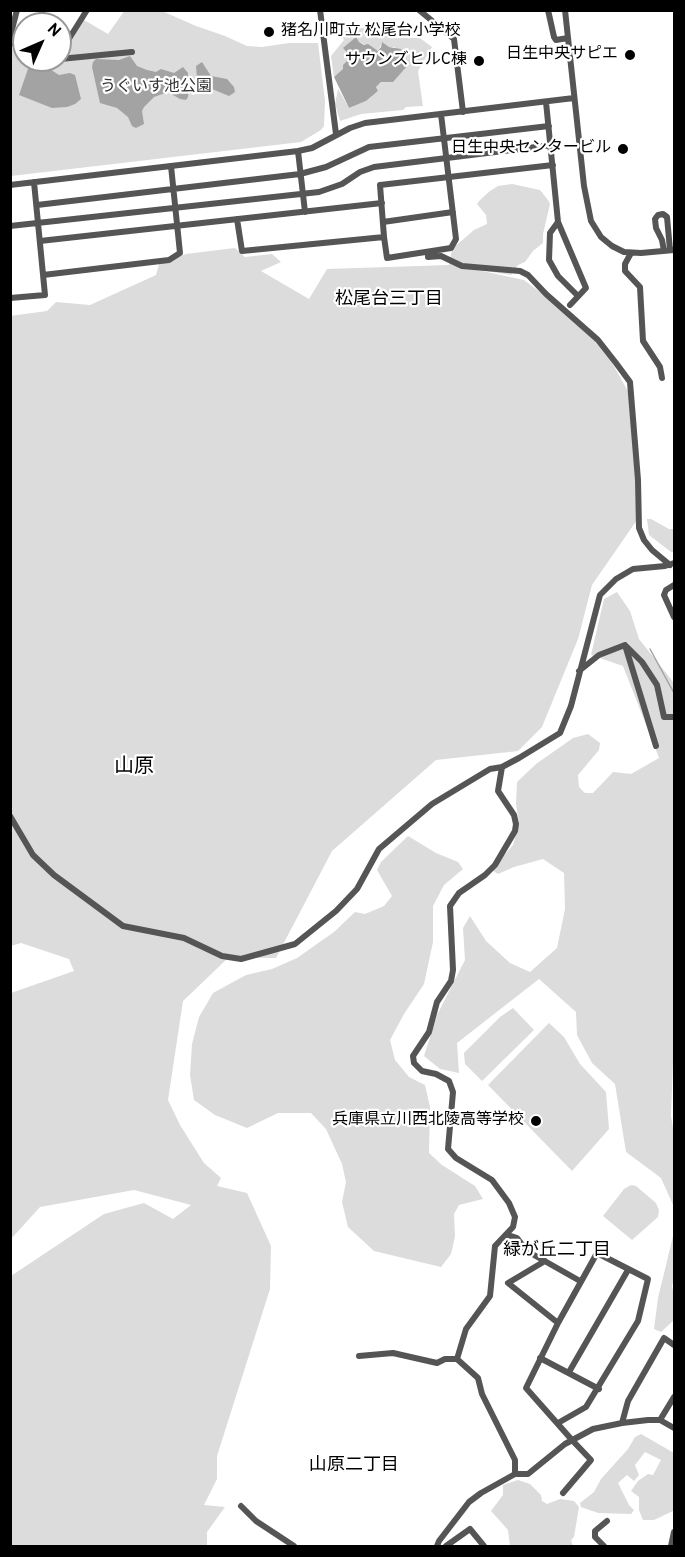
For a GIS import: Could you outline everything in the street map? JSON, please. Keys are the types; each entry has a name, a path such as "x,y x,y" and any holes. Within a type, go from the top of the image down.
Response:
{"street":[{"path":"10,39 17,10"},
{"path":"72,34 87,10"},
{"path":"320,10 336,134"},
{"path":"548,10 556,40 568,38"},
{"path":"565,10 586,200 591,221 597,233 612,246 631,253 669,250"},
{"path":"419,11 454,39 463,112"},
{"path":"72,58 132,52"},
{"path":"10,185 298,151 365,123 574,98"},
{"path":"546,102 558,222 586,288 570,305"},
{"path":"441,114 447,159 449,177 453,212 456,239 451,248 387,258 380,185 449,177 553,165"},
{"path":"37,205 300,174 326,167 369,147 549,126"},
{"path":"10,226 319,192 342,184 360,172 374,167 552,145"},
{"path":"298,151 305,212"},
{"path":"43,275 169,260 180,253 171,166"},
{"path":"10,298 45,295 34,182"},
{"path":"40,241 382,204"},
{"path":"383,222 453,212"},
{"path":"663,214 667,217 669,250 656,228 655,219 658,215 663,214"},
{"path":"237,219 242,251 384,237"},
{"path":"558,222 550,233 549,260 558,276 578,296"},
{"path":"428,252 428,257 441,256 462,266 520,271 528,275 598,340 616,363 630,382 638,480 639,528 644,540 652,550 672,564"},
{"path":"631,253 625,271 640,287 643,341 660,367 662,378"},
{"path":"10,816 33,855 54,875 123,926 184,938 222,956 241,959 295,944 336,911 357,889 379,849 432,804 490,769 502,766 560,733 571,706 600,595 616,579 633,569 672,564"},
{"path":"675,585 666,590 664,594 675,617"},
{"path":"579,671 599,654 625,645"},
{"path":"625,645 642,662 657,685 664,717 675,717"},
{"path":"625,645 656,746"},
{"path":"457,1359 466,1329 490,1296 495,1246 508,1235 515,1224 515,1218 509,1203 492,1180 456,1158 448,1149 453,1092 449,1082 436,1074 422,1071 414,1064 413,1056 429,1032 437,1002 451,981 453,970 450,906 459,893 495,865 515,831 514,815 498,791 502,766"},
{"path":"508,1235 517,1238 527,1251 580,1281"},
{"path":"558,1423 586,1407 598,1389 638,1321 648,1280 597,1253 580,1281 526,1388 591,1460 563,1493"},
{"path":"545,1261 508,1283 558,1323"},
{"path":"569,1372 628,1270"},
{"path":"621,1423 628,1401 664,1338 675,1345"},
{"path":"359,1356 393,1353 436,1363 445,1359 457,1359 478,1378 482,1394 515,1460 515,1474"},
{"path":"540,1358 598,1389"},
{"path":"660,1420 675,1397"},
{"path":"437,1546 469,1502 515,1474 528,1474 572,1440 593,1429 621,1423 660,1420 675,1428"},
{"path":"242,1506 256,1521 294,1546"},
{"path":"604,1546 595,1537 594,1531 607,1521"},
{"path":"446,1546 470,1529 484,1546"},
{"path":"671,1546 675,1532"}],"green space":[{"name":"うぐいす池公園","path":"125,10 162,11 247,46 318,43 325,101 324,126 301,142 11,176 10,45 12,47 12,72 72,72 72,39 84,20 108,34"},
{"path":"368,27 392,38 420,38 432,47 418,71 423,106 361,114 340,121 335,104 338,89 349,108 366,101 378,91 376,87 381,82 386,81 395,47 382,43 378,51 359,42 356,38 345,51 351,56 350,60 334,77 331,56 344,40 340,32"},
{"path":"512,184 540,190 548,200 550,204 543,243 525,262 518,265 511,275 473,269 524,280 596,334 630,395 639,517 592,585 578,639 542,727 518,751 436,760 332,851 276,958 228,958 183,1001 168,1100 180,1125 204,1163 221,1178 217,1186 247,1193 271,1246 270,1289 217,1456 217,1479 204,1505 225,1507 207,1532 207,1546 11,1546 11,1276 104,1214 144,1203 173,1219 191,1205 134,1190 40,1207 11,1239 11,993 74,971 69,959 21,943 11,946 10,316 47,311 56,302 90,305 156,275 159,264 186,254 235,248 245,257 272,254 281,262 261,271 309,299 327,269 449,265 452,249 474,230 487,224 486,215 477,204 480,200 498,186"},
{"path":"647,519 674,529 674,552 649,535"},
{"path":"617,592 630,611 639,639 674,683 674,1033 671,1116 674,1134 674,1207 661,1178 626,1152 615,1084 592,1063 577,1035 576,1012 539,979 457,1043 459,1073 440,1069 424,1056 437,1015 465,960 463,928 470,916 486,941 510,963 530,972 557,948 565,909 564,873 543,859 498,874 492,870 513,845 519,823 516,804 517,782 536,764 573,738 588,734 600,743 599,750 578,775 579,787 585,793 593,793 613,772 631,774 659,758 623,666 591,655 604,599"},
{"path":"408,836 436,853 458,862 463,869 444,885 433,906 433,942 424,984 390,1040 395,1060 409,1077 425,1085 430,1107 429,1153 442,1165 475,1186 483,1199 459,1205 454,1214 455,1236 451,1254 441,1267 374,1251 348,1227 342,1202 346,1182 342,1164 326,1129 311,1113 278,1113 247,1128 215,1115 194,1100 190,1075 192,1044 199,1017 213,993 246,975 272,969 297,958 334,932 355,912 365,914 384,906 392,896 377,870 381,862"},
{"path":"513,1008 534,1030 482,1081 465,1064 464,1053 500,1017"},
{"path":"549,1023 564,1037 580,1064 606,1092 609,1129 572,1171 488,1085"},
{"path":"631,1185 636,1186 656,1203 659,1210 658,1217 632,1240 603,1216 624,1189"},
{"path":"674,1232 672,1286 674,1320 661,1332 654,1329 658,1298"},
{"path":"641,1434 674,1453 673,1511 654,1520 643,1520 639,1510 639,1497 631,1491 638,1481 648,1474 653,1475 661,1460 645,1452 635,1465 639,1475 634,1481 627,1475 618,1483 634,1510 631,1514 598,1513 581,1507 580,1503 594,1492 601,1479 628,1449 635,1437"},
{"path":"518,1480 530,1484 541,1495 542,1501 547,1504 560,1499 574,1501 579,1507 574,1537 571,1540 573,1546 510,1546 508,1530 491,1511 503,1495 503,1485"}],"shaded area":[{"path":"356,37 359,42 364,45 368,44 378,51 382,42 389,47 401,49 408,65 393,82 381,82 376,87 378,91 366,101 349,108 334,77 351,57 343,48"},
{"path":"130,56 137,66 156,72 161,69 174,73 183,67 188,73 189,85 186,100 168,92 154,97 142,111 144,124 136,128 117,108 100,103 92,67 96,59 119,60"},
{"path":"202,62 211,76 227,79 235,92 229,96 212,89 198,90 194,87 197,78 196,66"},
{"path":"27,72 54,72 59,75 70,73 75,75 81,99 67,107 52,108 19,95"}],"waterway":[{"path":"650,649 674,693"}],"place":[{"name":"猪名川町立 松尾台小学校","path":"269,32"},
{"name":"日生中央サピエ","path":"630,55"},
{"name":"サウンズヒルC棟","path":"479,61"},
{"name":"日生中央センタービル","path":"623,149"},
{"name":"兵庫県立川西北陵高等学校","path":"536,1121"}],"district":[{"name":"松尾台三丁目","path":"389,300"},
{"name":"山原","path":"134,768"},
{"name":"緑が丘二丁目","path":"557,1251"},
{"name":"山原二丁目","path":"354,1466"}]}
